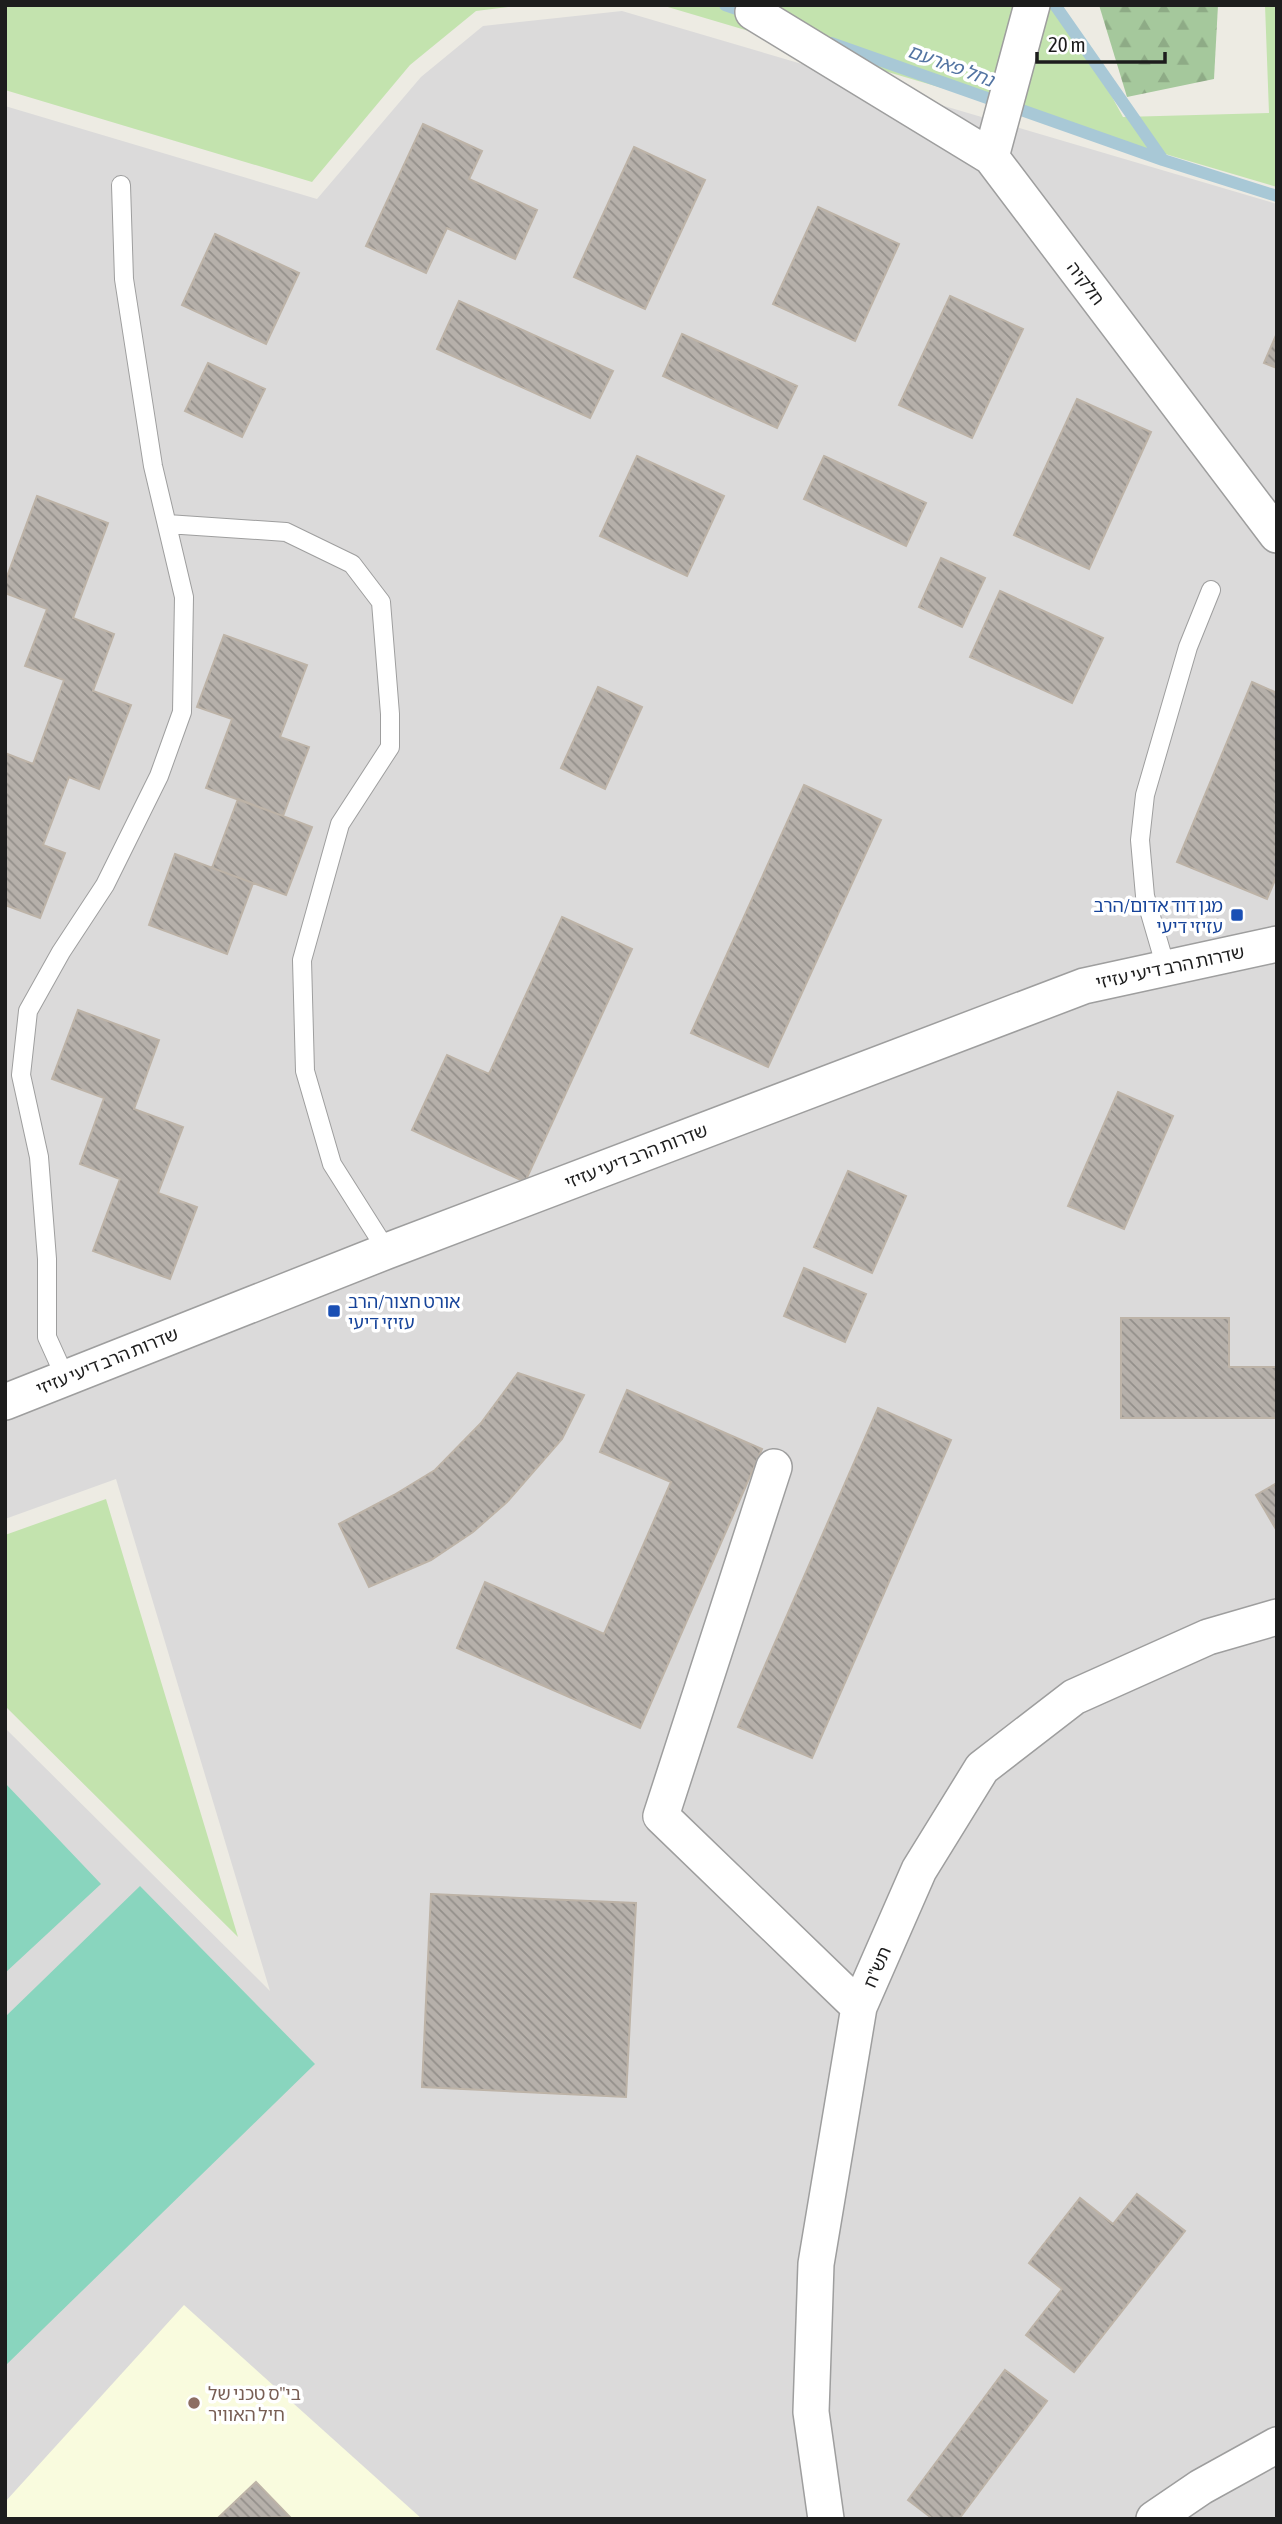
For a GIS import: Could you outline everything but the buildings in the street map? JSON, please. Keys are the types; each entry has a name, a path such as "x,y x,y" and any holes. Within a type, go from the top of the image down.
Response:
{"street":[{"path":"753,12 991,158 1032,5"},
{"name":"חלקיה","path":"991,158 1277,535"},
{"name":"שדרות הרב דיעי עזיזי","path":"5,1402 387,1251 1084,986 1277,944"},
{"path":"774,1467 661,1816 859,2007"},
{"name":"תש\"ח","path":"826,2519 811,2412 816,2264 859,2007 919,1870 982,1769 1074,1697 1208,1637 1277,1617"},
{"path":"1154,2519 1201,2487 1277,2445"}],"lane":[{"path":"65,1377 47,1337 47,1259 39,1157 21,1075 28,1011 61,952 105,885 159,776 182,712 184,597 153,466 124,279 121,185"},
{"path":"167,524 286,532 352,564 381,603 390,747 340,824 302,960 305,1071 332,1164 387,1251"},
{"path":"1166,968 1145,896 1140,840 1145,795 1188,647 1211,590"}],"shaded area":[{"path":"622,11 1277,204 1277,2519 5,2519 5,1728 270,1991 116,1479 5,1519 5,106 317,199 421,77 483,26"},
{"name":"בי\"ס טכני של חיל האוויר","path":"184,2305 422,2519 5,2519 5,2502"}],"green space":[{"path":"5,5 524,5 476,11 410,65 312,182 5,90"},
{"path":"661,5 1062,5 1123,117 1269,113 1265,5 1277,5 1277,187"},
{"path":"1099,5 1218,5 1214,79 1127,97"},
{"path":"106,1499 238,1937 5,1706 5,1535"},
{"path":"5,1783 101,1884 5,1973"},
{"path":"140,1886 315,2064 5,2366 5,2017"}],"waterway":[{"name":"נחל פארעם","path":"725,5 751,14"},
{"path":"1055,5 1163,160"},
{"name":"נחל פארעם","path":"831,43 1163,160 1277,196"}],"place":[{"name":"מגן דוד אדום/הרב עזיזי דיעי","path":"1237,915"},
{"name":"אורט חצור/הרב עזיזי דיעי","path":"334,1311"},
{"name":"בי\"ס טכני של חיל האוויר","path":"194,2403"}]}
